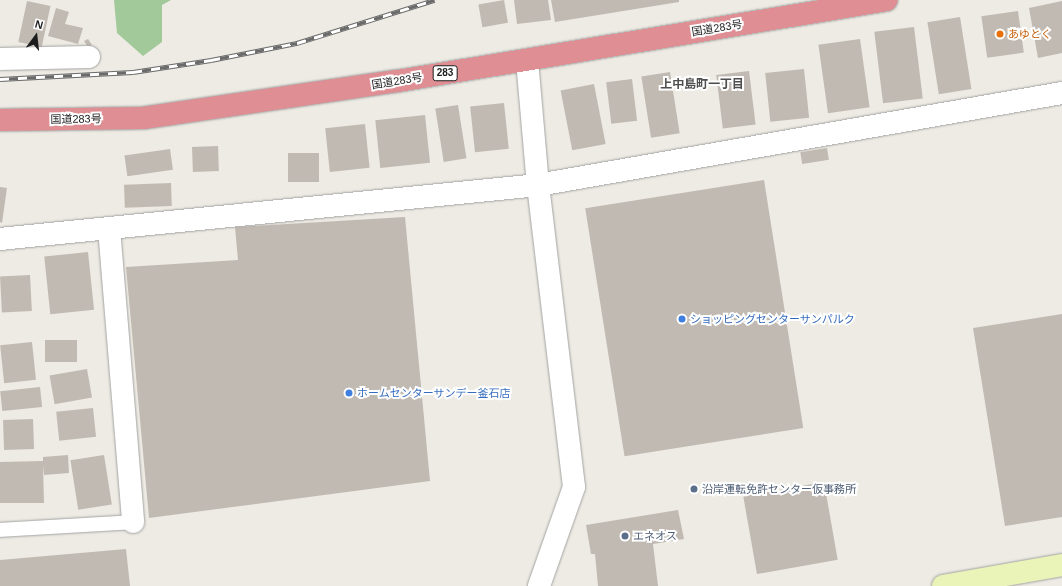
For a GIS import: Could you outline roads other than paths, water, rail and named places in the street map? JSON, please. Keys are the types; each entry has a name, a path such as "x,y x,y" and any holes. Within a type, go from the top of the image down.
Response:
{"highway":[{"name":"国道283号","path":"0,120 143,118 390,82 886,0"}],"street":[{"path":"0,59 89,58"},
{"path":"527,60 538,185 574,487 539,586"},
{"path":"0,238 538,185 1062,93"},
{"path":"109,228 133,522"},
{"path":"943,586 1062,565"}],"lane":[{"path":"0,530 133,522"}],"railway":[{"path":"0,79 133,72 211,60 297,43 434,0"}],"place":[{"name":"あゆとく","path":"1000,34"},
{"name":"ショッピングセンターサンパルク","path":"682,319"},
{"name":"ホームセンターサンデー釜石店","path":"349,393"},
{"name":"沿岸運転免許センター仮事務所","path":"694,489"},
{"name":"エネオス","path":"625,536"}],"district":[{"name":"上中島町一丁目","path":"702,85"}]}
